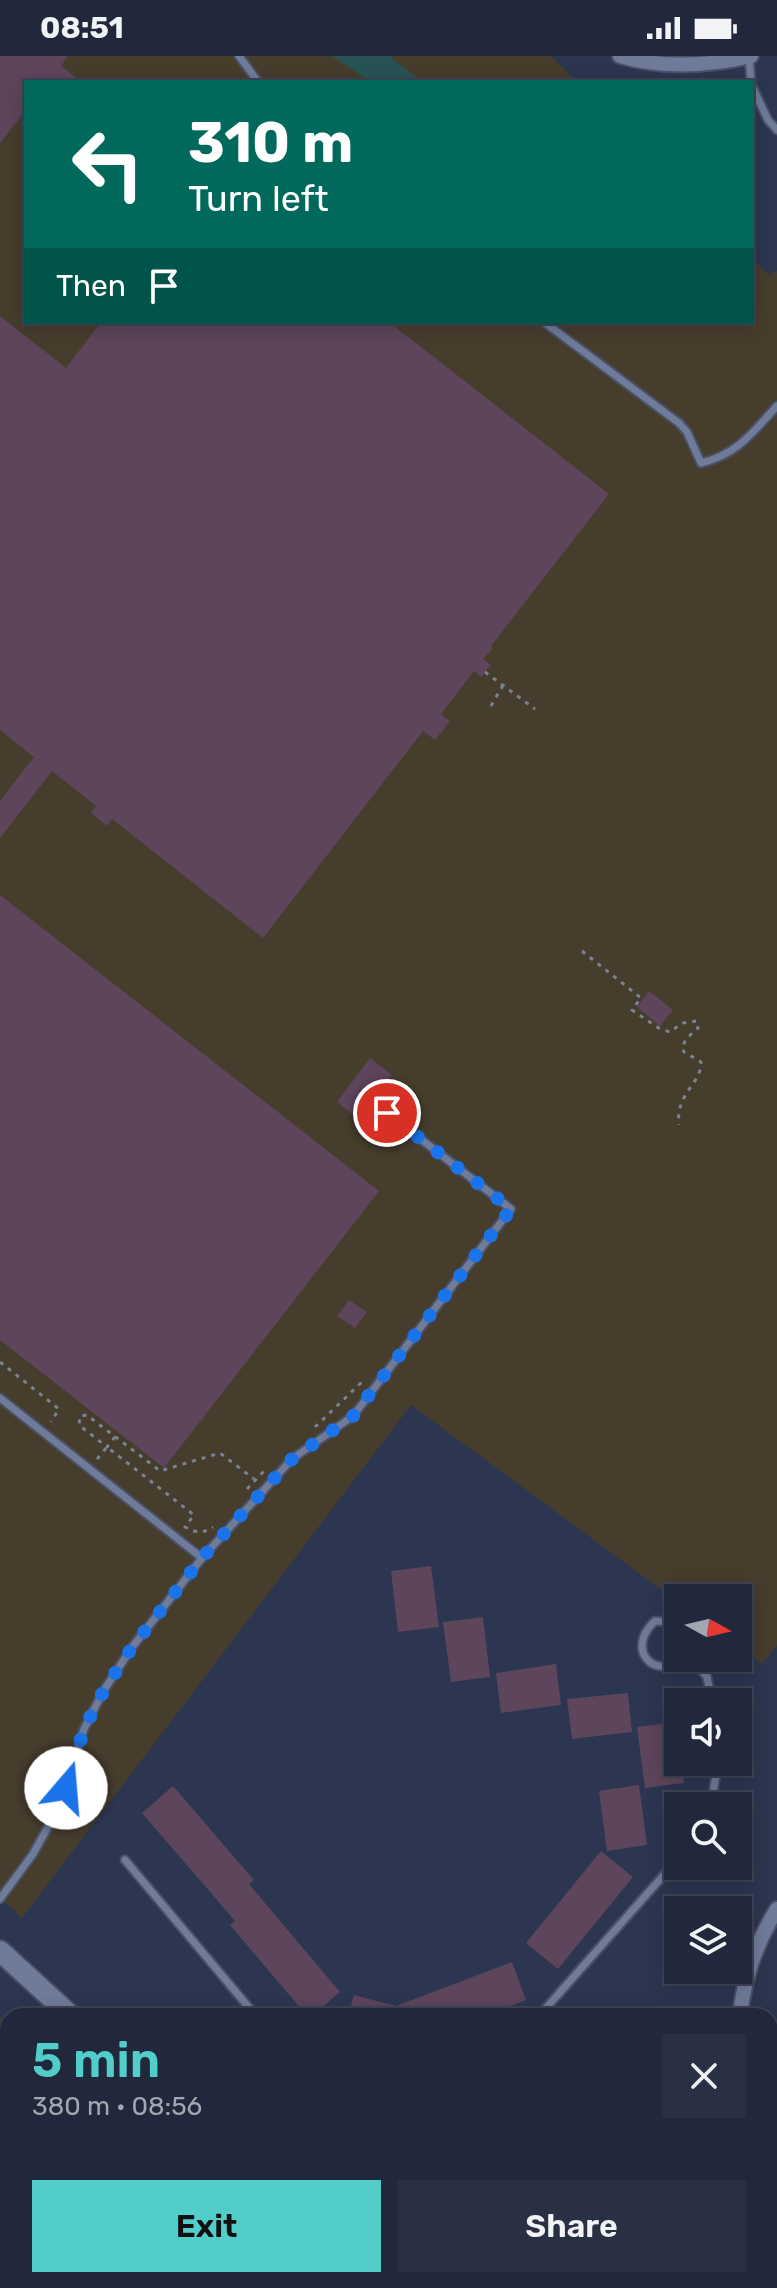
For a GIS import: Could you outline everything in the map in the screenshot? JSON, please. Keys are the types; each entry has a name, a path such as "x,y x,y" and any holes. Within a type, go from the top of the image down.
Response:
{"main road":[{"path":"0,1951 62,2008"}],"street":[{"path":"620,56 663,65 703,64 750,56"},
{"path":"741,2008 749,1967 760,1936 777,1909"}],"lane":[{"path":"239,56 257,80"},
{"path":"750,56 752,80"},
{"path":"754,88 768,120 777,130"},
{"path":"547,324 679,423 687,432 701,463 720,458 740,446 777,406"},
{"path":"0,1899 33,1854 58,1809 84,1729 104,1690 133,1646 202,1558 292,1459 353,1416 511,1209 387,1113"},
{"path":"0,1398 202,1558"},
{"path":"664,1622 655,1621 643,1633 640,1648 648,1661 664,1666"},
{"path":"125,1860 249,2008"},
{"path":"546,2008 664,1875"}],"path":[{"path":"485,672 535,709"},
{"path":"491,706 503,685"},
{"path":"582,951 641,998 632,1010 651,1024 670,1032 682,1023 697,1021 698,1028 686,1039 682,1048 701,1062 701,1071 680,1104 679,1125"},
{"path":"0,1362 59,1409 50,1421 62,1431"},
{"path":"313,1429 373,1371"},
{"path":"224,1520 205,1532 185,1527 194,1515 79,1425 80,1416 87,1415 160,1471 220,1453 254,1480"},
{"path":"86,1450 98,1460 115,1437"},
{"path":"247,1490 267,1469"}],"shaded area":[{"path":"0,56 551,56 575,80 24,80 24,324 754,324 754,260 768,274 777,271 777,1645 762,1664 752,1656 752,1584 664,1584 664,1592 411,1405 22,1918 0,1898"},
{"path":"332,56 389,56 419,80 368,80"}],"building":[{"path":"0,56 68,56 61,66 79,80 24,80 24,113 0,143"},
{"path":"0,316 66,368 99,324 392,324 609,494 491,646 493,648 483,659 491,665 481,677 474,671 441,714 450,721 435,740 423,731 263,938 112,819 107,826 91,813 96,806 52,771 0,838 0,801 34,757 0,730"},
{"path":"0,895 379,1191 164,1468 0,1340"},
{"path":"649,991 673,1010 660,1026 637,1007"},
{"path":"370,1058 392,1075 358,1119 337,1102"},
{"path":"349,1300 367,1312 355,1328 337,1316"},
{"path":"431,1566 439,1627 398,1632 391,1571"},
{"path":"483,1617 490,1677 451,1682 443,1622"},
{"path":"556,1664 561,1705 501,1713 496,1673"},
{"path":"628,1693 632,1732 572,1739 567,1699"},
{"path":"664,1724 664,1776 683,1776 684,1783 645,1788 637,1727"},
{"path":"639,1785 647,1845 607,1851 599,1791"},
{"path":"173,1786 254,1880 249,1884 340,1992 321,2008 300,2008 230,1925 235,1921 142,1813"},
{"path":"601,1851 633,1877 558,1969 526,1943"},
{"path":"512,1962 526,2000 505,2008 350,2008 354,1995 396,2006"}],"route":[{"path":"66,1788 84,1729 104,1690 133,1646 202,1558 292,1459 353,1416 511,1209 387,1113"}]}
